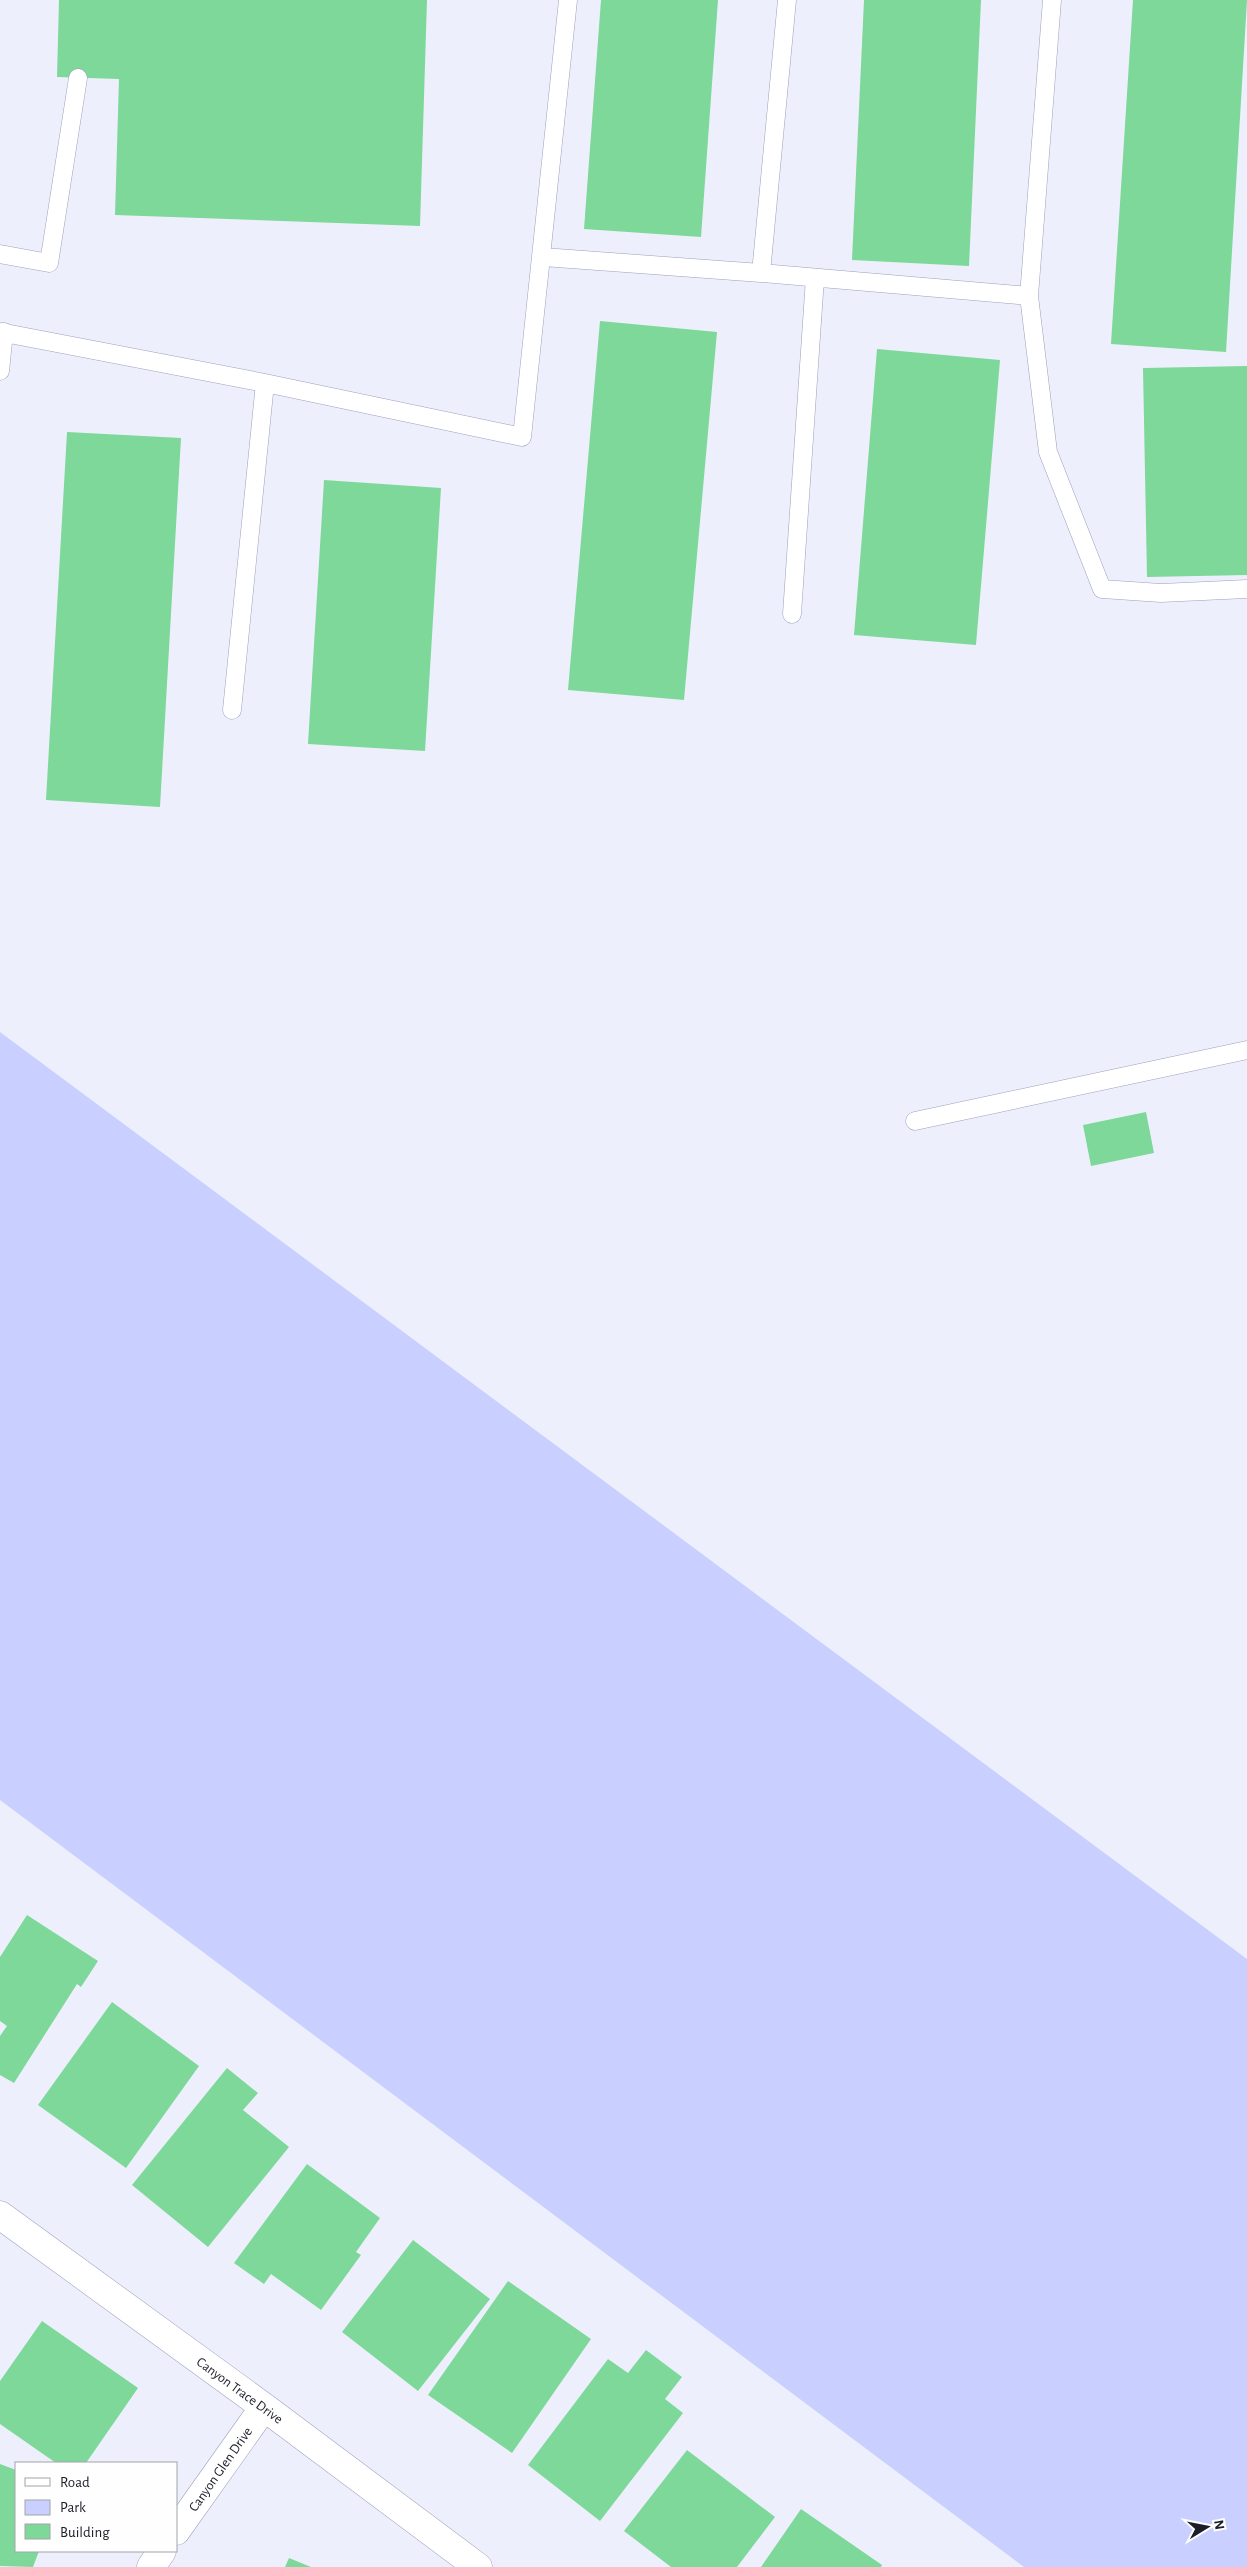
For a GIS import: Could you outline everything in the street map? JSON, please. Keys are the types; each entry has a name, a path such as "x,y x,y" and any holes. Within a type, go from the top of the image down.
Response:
{"street":[{"name":"Canyon Trace Drive","path":"0,2215 264,2407 478,2567"},
{"name":"Canyon Glen Drive","path":"178,2528 264,2407"},
{"path":"151,2567 161,2552"}],"lane":[{"path":"0,371 2,332 265,383 522,437 543,256 568,0"},
{"path":"760,273 787,0"},
{"path":"1052,0 1029,296 1048,452 1102,589 1161,593 1247,589"},
{"path":"0,254 49,264 78,78"},
{"path":"543,256 1029,296"},
{"path":"792,614 815,278"},
{"path":"232,710 265,383"},
{"path":"915,1121 1247,1050"}],"green space":[{"path":"0,1032 1247,1959 1247,2567 1024,2567 0,1800"}],"building":[{"path":"59,0 427,0 420,226 115,215 119,79 57,77"},
{"path":"601,0 718,0 701,237 584,229"},
{"path":"864,0 981,0 969,266 852,260"},
{"path":"1133,0 1247,0 1226,352 1111,344"},
{"path":"600,321 717,332 684,700 568,690"},
{"path":"877,349 1000,360 976,645 854,635"},
{"path":"1247,366 1247,575 1147,577 1143,368"},
{"path":"67,432 181,438 160,807 46,800"},
{"path":"324,480 441,488 425,751 308,744"},
{"path":"1146,1112 1154,1153 1091,1166 1083,1125"},
{"path":"27,1915 98,1961 81,1987 77,1984 14,2083 0,2075 0,2036 7,2026 0,2021 0,1957"},
{"path":"112,2002 199,2066 126,2168 38,2105"},
{"path":"227,2068 258,2093 243,2110 289,2147 208,2247 132,2185"},
{"path":"307,2164 380,2218 356,2252 361,2255 321,2310 271,2274 264,2284 234,2263"},
{"path":"413,2240 490,2299 418,2391 342,2332"},
{"path":"508,2281 591,2339 512,2453 428,2395"},
{"path":"42,2321 138,2388 87,2462 55,2462 0,2424 0,2381"},
{"path":"646,2350 682,2377 665,2399 683,2413 600,2521 528,2465 608,2359 628,2373"},
{"path":"687,2450 775,2517 737,2567 671,2567 624,2531"},
{"path":"0,2464 15,2470 15,2552 39,2552 33,2567 0,2566"},
{"path":"801,2509 882,2565 881,2567 761,2567"},
{"path":"289,2558 311,2567 285,2567"}]}
